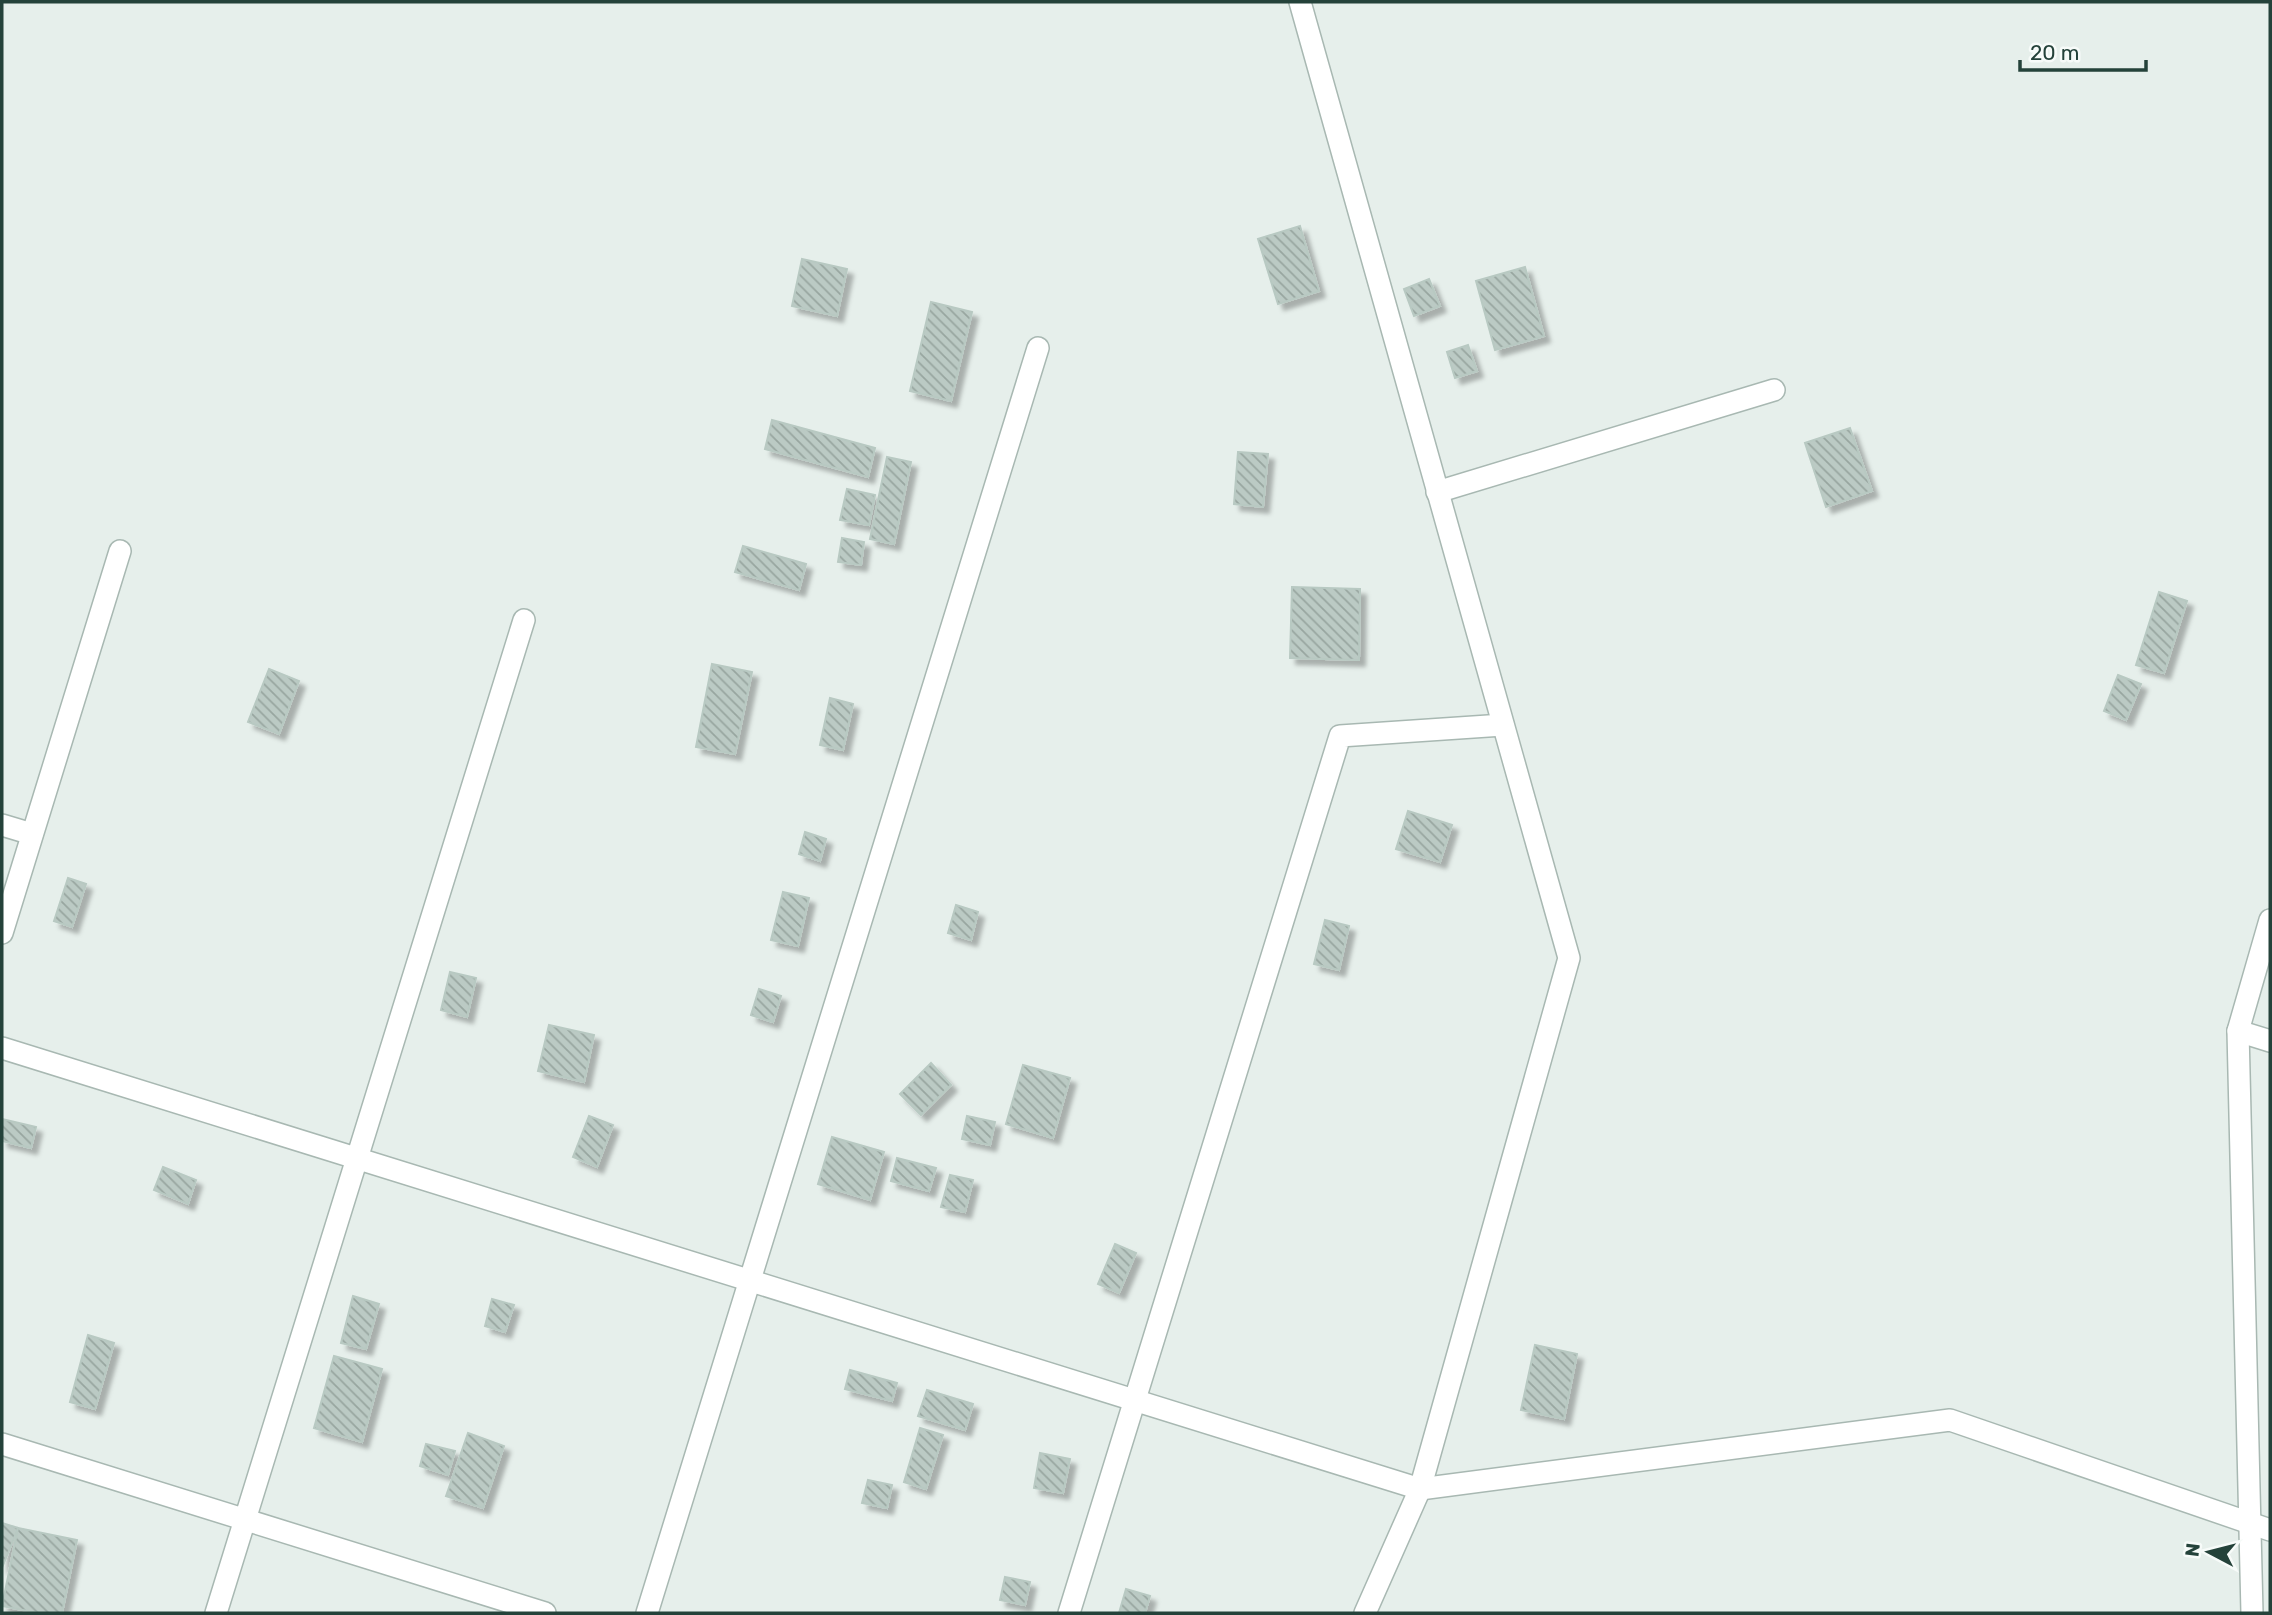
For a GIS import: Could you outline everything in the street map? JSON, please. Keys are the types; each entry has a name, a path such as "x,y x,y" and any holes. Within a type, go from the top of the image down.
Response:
{"street":[{"path":"1300,2 1569,958 1420,1489 1364,1613"},
{"path":"647,1613 1038,348"},
{"path":"1437,492 1774,390"},
{"path":"2,933 120,551"},
{"path":"216,1613 524,620"},
{"path":"1069,1613 1340,736 1503,725"},
{"path":"2,825 32,834"},
{"path":"2252,1613 2261,1527 2238,1031 2270,920"},
{"path":"2238,1031 2270,1041"},
{"path":"2,1048 1420,1489 1950,1420 2261,1527"},
{"path":"2,1444 545,1613"}],"building":[{"path":"1300,226 1319,291 1278,304 1258,239"},
{"path":"802,259 847,269 837,316 792,306"},
{"path":"1525,267 1544,336 1495,350 1476,281"},
{"path":"1429,279 1440,306 1414,316 1404,289"},
{"path":"931,302 972,312 951,401 910,391"},
{"path":"1468,345 1477,371 1455,378 1447,352"},
{"path":"772,420 875,448 868,477 765,449"},
{"path":"1850,428 1872,491 1826,507 1805,443"},
{"path":"1238,452 1268,454 1263,507 1234,504"},
{"path":"887,457 911,462 894,544 870,539"},
{"path":"847,489 875,495 869,525 840,520"},
{"path":"842,538 864,542 861,565 838,562"},
{"path":"743,546 806,564 799,590 735,572"},
{"path":"1292,587 1360,589 1359,660 1290,658"},
{"path":"2159,592 2187,601 2164,673 2136,665"},
{"path":"712,664 752,672 735,754 696,747"},
{"path":"269,669 299,681 279,734 248,722"},
{"path":"2118,675 2141,684 2126,720 2104,711"},
{"path":"830,698 853,704 843,750 820,745"},
{"path":"1408,811 1452,825 1440,862 1396,849"},
{"path":"805,832 826,839 820,861 799,854"},
{"path":"68,878 86,884 72,927 54,921"},
{"path":"783,892 809,898 798,946 771,940"},
{"path":"956,905 978,912 971,940 948,933"},
{"path":"1325,920 1349,926 1339,970 1314,964"},
{"path":"450,972 476,978 467,1017 441,1010"},
{"path":"759,989 781,996 773,1022 751,1015"},
{"path":"549,1025 594,1035 584,1082 538,1071"},
{"path":"931,1063 951,1085 921,1115 900,1094"},
{"path":"1023,1065 1070,1078 1053,1138 1006,1124"},
{"path":"589,1116 613,1125 597,1167 573,1157"},
{"path":"967,1116 995,1122 990,1145 962,1139"},
{"path":"2,1119 36,1127 31,1148 2,1141"},
{"path":"832,1137 884,1152 870,1200 818,1184"},
{"path":"897,1158 936,1168 929,1191 891,1181"},
{"path":"163,1167 196,1180 188,1204 154,1190"},
{"path":"950,1175 973,1180 965,1212 941,1207"},
{"path":"1115,1244 1136,1253 1119,1293 1098,1284"},
{"path":"353,1296 379,1304 366,1349 341,1343"},
{"path":"492,1299 514,1305 505,1332 485,1326"},
{"path":"88,1335 114,1343 95,1409 70,1402"},
{"path":"1535,1345 1577,1354 1564,1419 1521,1410"},
{"path":"334,1356 382,1369 362,1442 314,1428"},
{"path":"850,1370 897,1383 892,1401 845,1389"},
{"path":"927,1390 973,1404 965,1430 918,1416"},
{"path":"920,1428 943,1435 926,1489 904,1482"},
{"path":"468,1433 504,1446 483,1508 446,1496"},
{"path":"426,1444 455,1451 448,1475 420,1466"},
{"path":"1040,1453 1070,1459 1063,1493 1034,1488"},
{"path":"868,1480 892,1485 887,1508 862,1503"},
{"path":"2,1523 18,1528 2,1568"},
{"path":"18,1528 77,1540 62,1613 38,1613 2,1606"},
{"path":"1005,1577 1030,1582 1025,1605 1000,1600"},
{"path":"1126,1589 1150,1596 1145,1613 1119,1613"}]}
